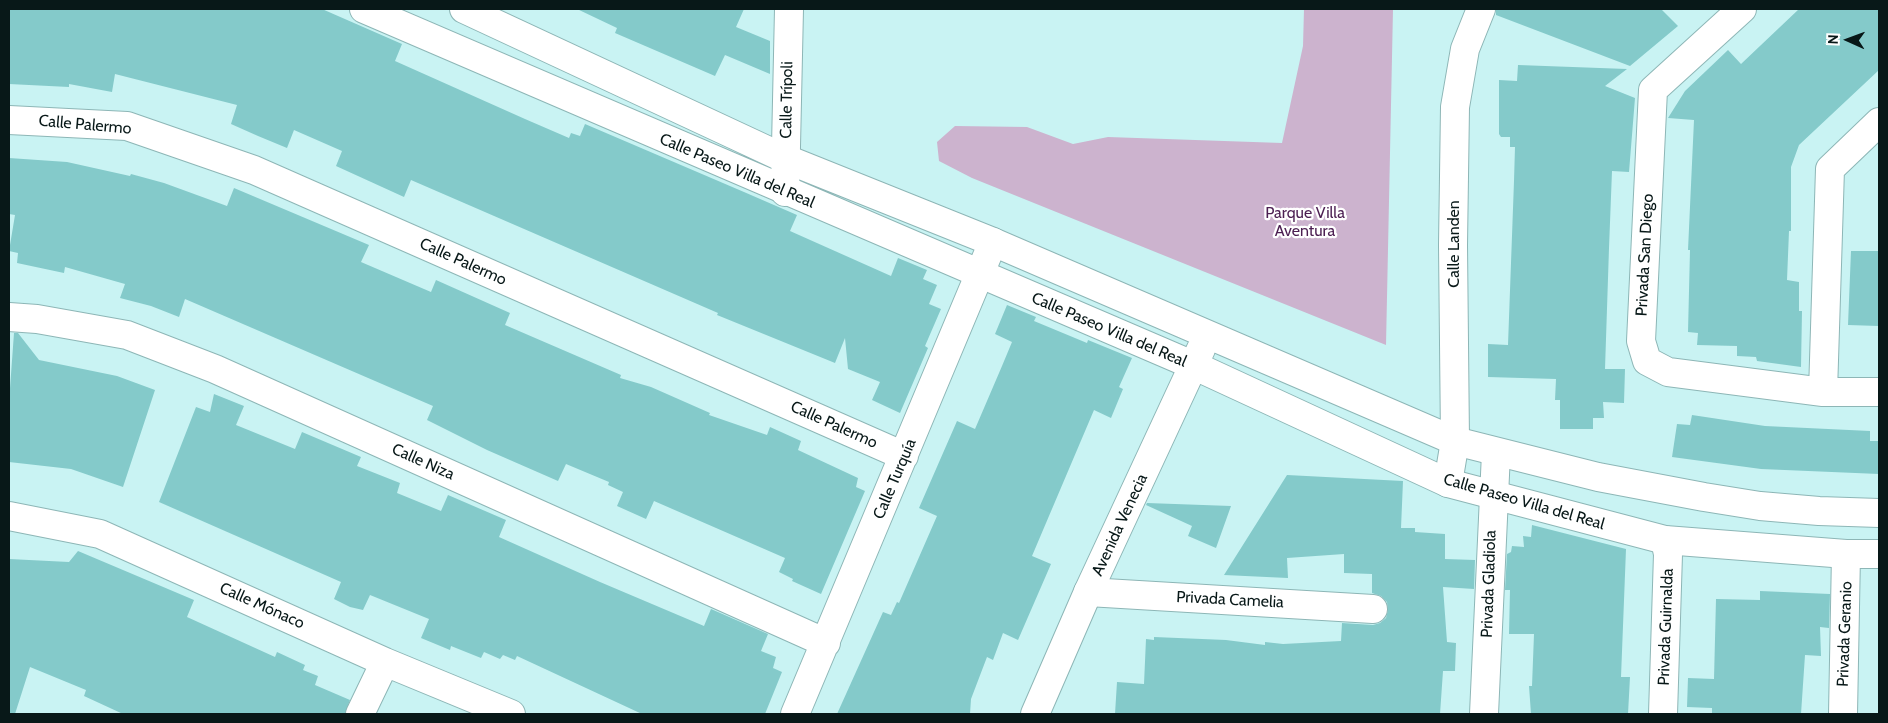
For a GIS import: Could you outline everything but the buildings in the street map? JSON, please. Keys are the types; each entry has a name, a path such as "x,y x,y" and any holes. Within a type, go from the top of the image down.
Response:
{"street":[{"name":"Calle Paseo Villa del Real","path":"364,9 785,192 1195,366 1448,483 1492,493 1665,540 1846,554 1879,554"},
{"name":"Calle Paseo Villa del Real","path":"464,9 786,159 993,242 1206,336 1455,441 1496,453 1534,460 1598,477 1760,506 1879,513"},
{"name":"Calle Trípoli","path":"785,192 789,9"},
{"name":"Calle Landen","path":"1448,483 1455,441 1453,254 1455,107 1465,49 1481,9"},
{"name":"Privada San Diego","path":"1742,9 1653,90 1641,341 1647,361 1668,372 1822,392 1879,392"},
{"name":"Calle Palermo","path":"9,120 127,126 254,170 904,456"},
{"path":"1822,392 1830,169 1879,122"},
{"name":"Calle Turquía","path":"795,714 993,242"},
{"name":"Calle Niza","path":"9,317 37,319 127,335 215,369 826,643"},
{"name":"Avenida Venecia","path":"1034,714 1088,592 1195,366 1206,336"},
{"name":"Privada Gladiola","path":"1484,714 1492,493 1496,453"},
{"name":"Calle Mónaco","path":"9,516 100,534 385,662 511,714"},
{"name":"Privada Guirnalda","path":"1663,714 1668,554 1665,540"},
{"name":"Privada Geranio","path":"1843,714 1846,554"},
{"name":"Privada Camelia","path":"1088,592 1373,609"},
{"path":"360,714 385,662"}],"green space":[{"name":"Parque Villa Aventura","path":"1304,9 1393,9 1386,345 972,178 939,161 937,142 955,126 1027,127 1073,144 1108,137 1282,143 1303,46"}]}
